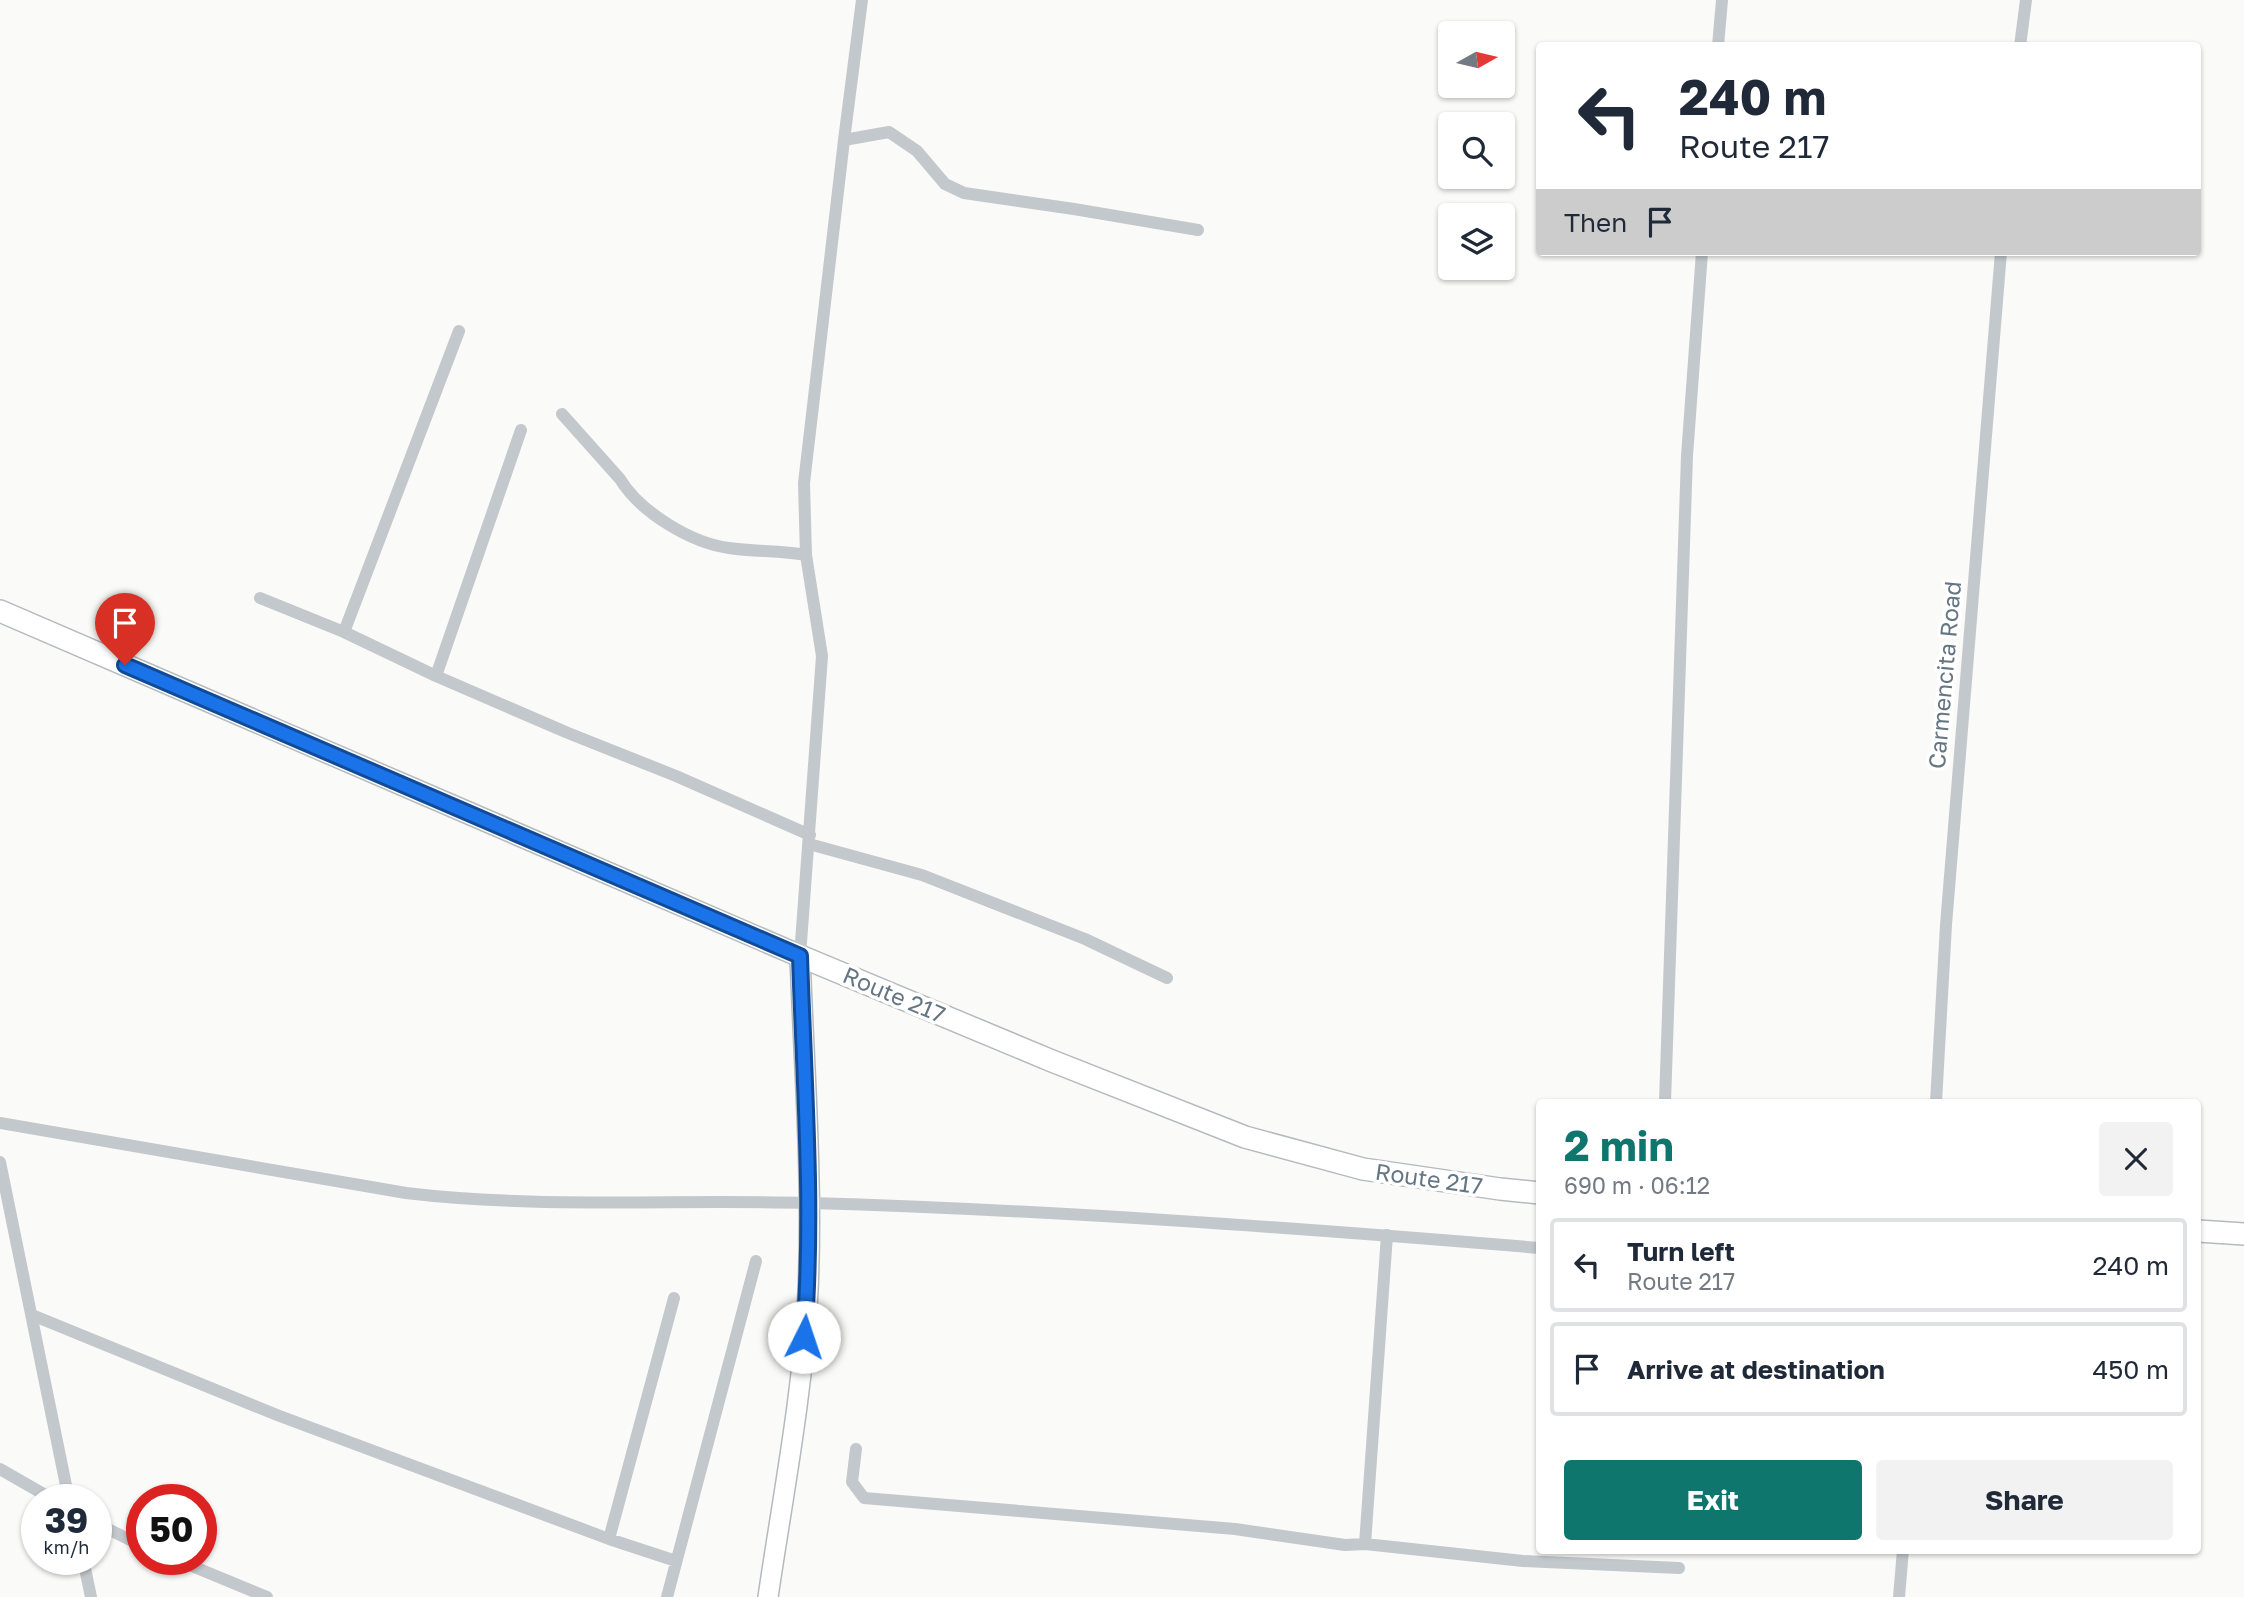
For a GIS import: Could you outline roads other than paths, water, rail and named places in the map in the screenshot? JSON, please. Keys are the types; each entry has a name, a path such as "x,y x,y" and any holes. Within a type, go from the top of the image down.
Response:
{"main road":[{"name":"Route 217","path":"0,611 800,956 1052,1061 1245,1137 1363,1169 1536,1193"},
{"path":"768,1597 803,1361 808,1290 809,1203 800,956"},
{"path":"2201,1231 2244,1234"}],"street":[{"path":"800,956 822,656 806,555 804,483 862,0"},
{"path":"1718,42 1722,0"},
{"path":"2021,42 2026,0"},
{"path":"844,140 889,132 917,152 945,184 964,193 1198,230"},
{"path":"1665,1099 1687,456 1702,256"},
{"name":"Carmencita Road","path":"1936,1099 1946,925 2001,256"},
{"path":"344,632 459,331"},
{"path":"562,414 628,491 651,512 699,541 730,549 789,551 806,555"},
{"path":"436,676 521,430"},
{"path":"260,598 344,632 436,676 568,733 676,776 809,840 922,875 1085,939 1167,978"},
{"path":"0,1123 406,1194 446,1198 517,1202 809,1203 1099,1215 1536,1248"},
{"path":"0,1162 66,1484"},
{"path":"1365,1544 1387,1235"},
{"path":"667,1597 756,1261"},
{"path":"609,1539 674,1298"},
{"path":"32,1315 276,1415 677,1562"},
{"path":"856,1449 852,1482 864,1498 1236,1529 1345,1545 1365,1544 1523,1561 1679,1568"},
{"path":"0,1469 26,1484"},
{"path":"1899,1597 1903,1554"},
{"path":"86,1575 91,1597"},
{"path":"214,1575 267,1597"}]}
